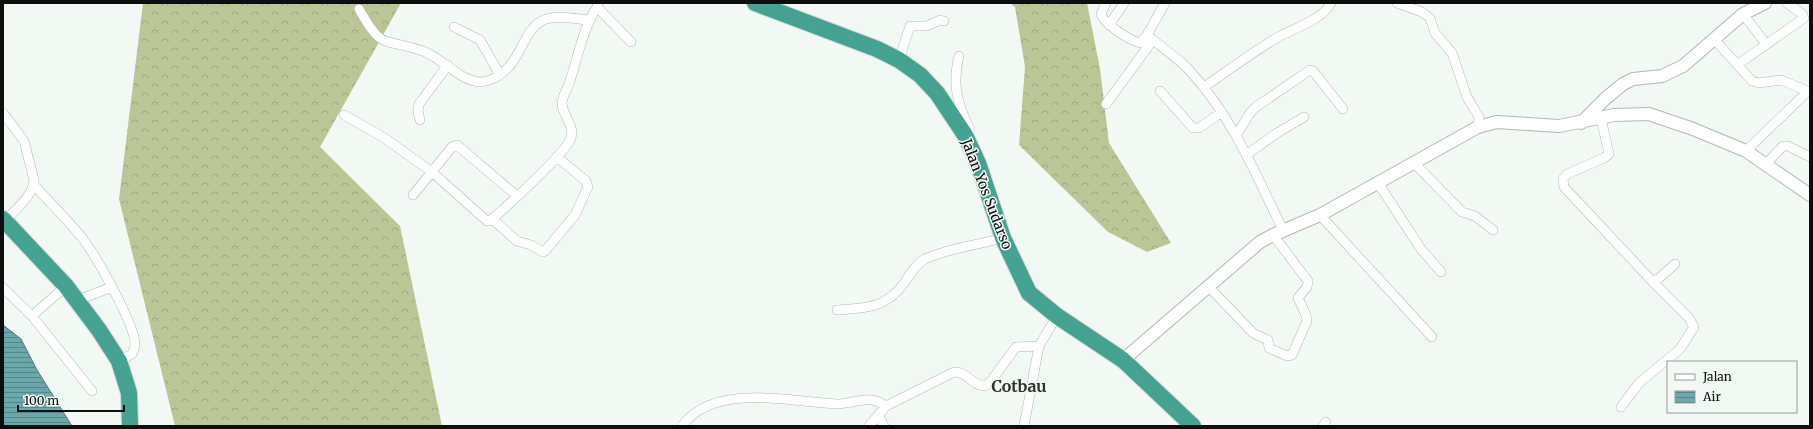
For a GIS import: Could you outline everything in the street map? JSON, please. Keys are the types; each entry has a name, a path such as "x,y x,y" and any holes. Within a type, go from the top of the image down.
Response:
{"highway":[{"name":"Jalan Yos Sudarso","path":"755,3 858,41 899,60 920,75 937,92 965,135 978,163 1002,238 1028,293 1057,316 1123,360 1194,426"},
{"path":"4,220 78,300 119,360 129,393 130,426"}],"street":[{"path":"1106,3 1101,14 1103,19 1109,25 1138,43 1150,37"},
{"path":"1109,25 1124,3"},
{"path":"1106,104 1150,37 1165,3"},
{"path":"1204,87 1280,36 1324,12 1331,3"},
{"path":"1397,3 1422,12 1430,18 1435,33 1452,53 1467,97 1479,117 1478,127"},
{"path":"1581,123 1606,98 1623,84 1634,79 1652,78 1674,71 1683,66 1743,14 1765,3"},
{"path":"1737,64 1804,18 1802,14 1787,3"},
{"path":"344,115 383,137 432,172 487,221 492,219 557,157 571,136 571,126 562,108 562,101 570,82 588,20 597,5 631,42"},
{"path":"359,9 370,29 382,41 421,50 436,57 472,81 486,81 500,75 515,62 527,36 537,23 554,17 588,20"},
{"path":"1743,14 1766,44"},
{"path":"899,60 910,26 928,26 940,20 944,21"},
{"path":"454,27 480,40 500,75"},
{"path":"1150,37 1188,69 1204,87 1222,112 1246,155 1278,232 1308,281 1308,287 1298,298 1306,314 1307,321 1292,355 1287,356 1270,348 1268,340 1248,329 1208,286"},
{"path":"1714,39 1755,83 1780,80 1788,82 1809,92 1746,151"},
{"path":"959,56 955,72 955,86 961,112 970,129 965,135"},
{"path":"420,120 418,112 419,104 448,65"},
{"path":"1236,136 1250,113 1256,107 1310,70 1313,71 1343,109"},
{"path":"1160,91 1194,128 1199,128 1222,112"},
{"path":"1606,98 1614,115"},
{"path":"3,113 24,141 32,168 34,185 83,239 100,264 112,287 132,330 136,345 132,354 119,360"},
{"path":"1123,360 1260,242 1278,232 1320,215 1478,127 1497,122 1559,126 1581,123 1614,115 1636,113 1660,117 1746,151 1810,195"},
{"path":"1246,155 1276,133 1304,117"},
{"path":"1601,118 1609,154 1604,158 1567,174 1563,183 1564,188 1689,318 1694,328 1680,349 1639,383 1621,407"},
{"path":"413,195 452,147 457,145 516,196"},
{"path":"1766,164 1783,146 1788,146 1810,157"},
{"path":"492,219 517,241 531,245 542,252 546,251 575,214 588,187 586,181 557,157"},
{"path":"1414,163 1462,212 1476,216 1494,230"},
{"path":"1378,183 1421,249 1441,272"},
{"path":"4,220 27,196 34,185"},
{"path":"1320,215 1432,337"},
{"path":"837,310 878,305 898,292 914,268 925,259 1002,238"},
{"path":"1652,281 1658,279 1675,264"},
{"path":"32,316 66,286"},
{"path":"78,300 112,287"},
{"path":"3,288 32,316 92,391"},
{"path":"1024,426 1039,346 1057,316"},
{"path":"869,426 886,406 954,372 963,373 978,385 985,386 991,381 1016,346 1039,346"},
{"path":"682,426 687,419 700,410 711,405 745,397 760,396 836,404 875,399 886,406"},
{"path":"879,416 884,426"}],"green space":[{"path":"143,3 401,3 320,147 400,226 442,426 175,426 119,199"},
{"path":"1010,3 1087,3 1100,69 1109,143 1171,243 1147,252 1108,232 1019,145 1025,67 1015,7"}],"water":[{"path":"3,325 21,339 37,370 72,426 3,426"}],"district":[{"name":"Cotbau","path":"1019,386"}]}
